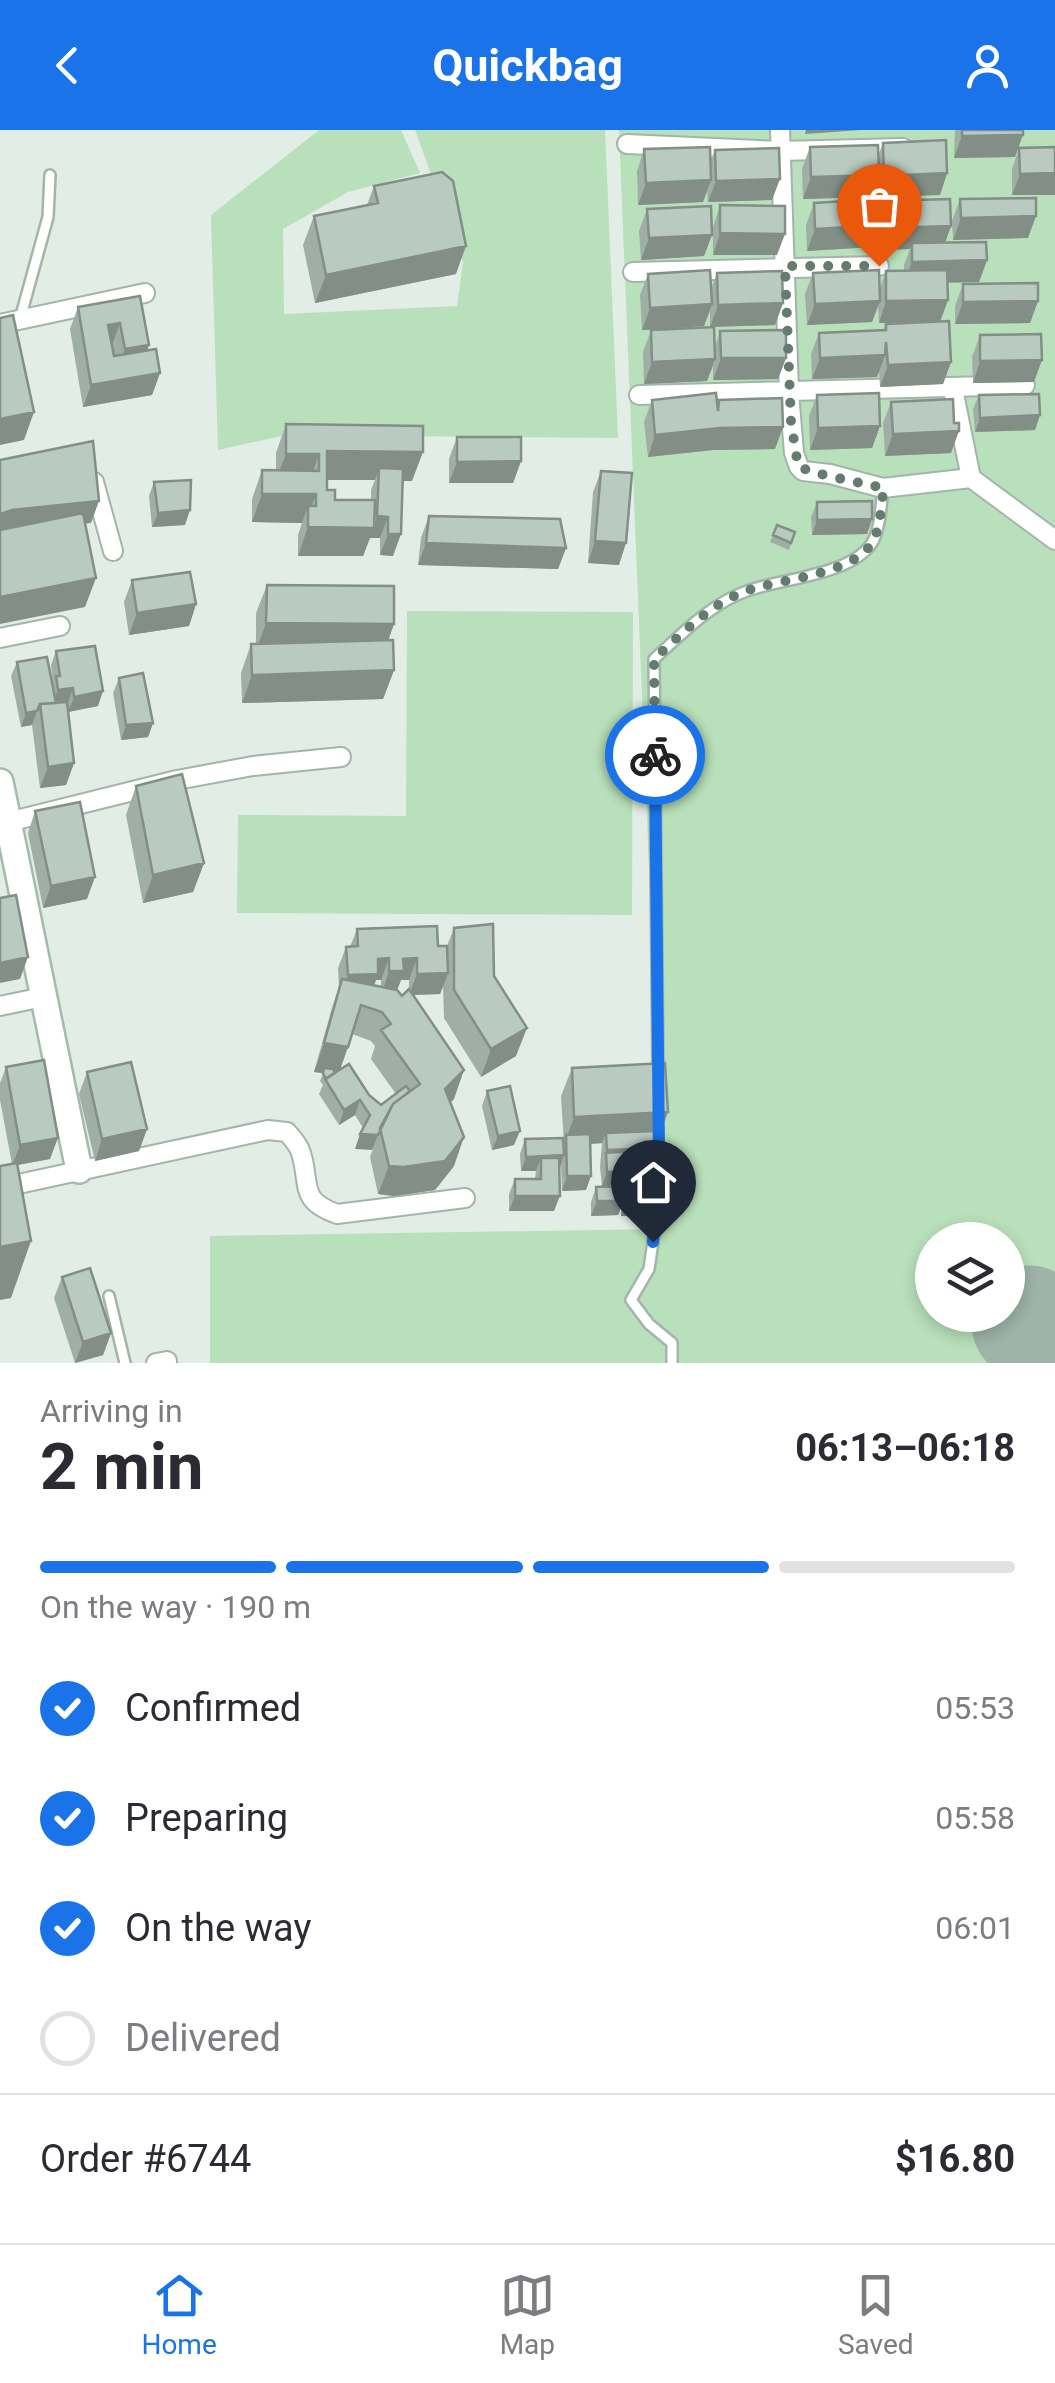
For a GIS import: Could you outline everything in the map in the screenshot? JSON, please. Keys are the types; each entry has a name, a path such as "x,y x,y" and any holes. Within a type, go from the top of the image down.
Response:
{"street":[{"path":"780,130 790,392 798,466 804,471 884,488 970,478 1055,540"},
{"path":"627,144 779,151 924,148"},
{"path":"633,272 879,266"},
{"path":"0,324 145,292"},
{"path":"639,396 1025,386"},
{"path":"953,388 970,478"},
{"path":"88,460 113,551"},
{"path":"0,638 60,626"},
{"path":"4,823 234,770 341,757"},
{"path":"0,782 4,823 78,1170"},
{"path":"0,1006 43,997"},
{"path":"0,1188 268,1130 287,1132 301,1150 306,1189 318,1207 337,1214 466,1198"}],"lane":[{"path":"20,319 48,217 50,175"},
{"path":"658,1080 654,659 702,615 745,591 850,562 871,545 884,488"},
{"path":"658,1119 657,1214 649,1270 630,1300 649,1324 672,1342 672,1363"},
{"path":"110,1296 126,1363"}],"green space":[{"path":"319,130 401,130 420,173 348,192 283,229 284,314 457,306 463,262 415,130 605,130 618,438 286,435 218,450 211,215"},
{"path":"619,130 1055,130 1055,1363 210,1363 210,1236 663,1229 660,1140 564,1146 561,1096 658,1090"},
{"path":"407,611 633,612 632,915 237,913 238,815 406,816"}],"building":[{"path":"962,130 1023,130 1023,135 962,136"},
{"path":"946,140 947,173 884,176 883,143"},
{"path":"878,145 879,175 811,177 810,147"},
{"path":"710,147 711,180 646,183 644,149"},
{"path":"1055,147 1055,173 1020,174 1019,148"},
{"path":"779,148 780,179 716,181 715,150"},
{"path":"442,172 453,181 466,246 326,275 314,216 378,203 374,186"},
{"path":"1036,198 1036,216 961,218 960,199"},
{"path":"879,199 880,225 815,229 814,203"},
{"path":"950,199 951,226 886,228 885,201"},
{"path":"720,205 785,206 785,234 720,233"},
{"path":"711,206 712,235 649,238 647,209"},
{"path":"986,242 987,260 912,262 912,243"},
{"path":"710,270 712,304 650,308 648,274"},
{"path":"879,270 880,301 815,304 813,273"},
{"path":"947,270 948,300 886,301 886,271"},
{"path":"782,271 783,303 718,305 717,273"},
{"path":"1038,283 1038,301 963,302 963,284"},
{"path":"140,296 149,345 125,349 120,323 108,325 114,356 156,349 160,373 91,385 78,307"},
{"path":"13,315 34,412 0,419 0,318"},
{"path":"949,321 951,362 888,365 886,342 885,355 820,358 819,333 886,330 886,324"},
{"path":"714,327 715,359 652,362 651,330"},
{"path":"786,330 786,358 721,358 720,331"},
{"path":"1041,334 1042,360 980,361 980,335"},
{"path":"716,393 718,411 719,400 782,398 783,427 655,435 652,400"},
{"path":"879,393 880,426 818,428 817,395"},
{"path":"1039,394 1040,415 980,418 979,395"},
{"path":"953,399 954,423 959,423 959,431 893,434 891,402"},
{"path":"286,424 423,426 423,452 327,451 327,490 335,490 335,500 375,500 374,528 308,527 308,506 316,506 316,494 262,494 262,470 319,471 319,454 286,454"},
{"path":"457,437 521,437 521,461 457,462"},
{"path":"93,441 99,501 0,514 0,460"},
{"path":"379,468 403,469 401,534 388,534 388,517 377,516"},
{"path":"601,471 632,473 626,543 595,541"},
{"path":"191,480 190,510 158,513 154,482"},
{"path":"872,501 872,519 817,520 817,502"},
{"path":"83,513 96,578 0,597 0,530"},
{"path":"429,516 560,519 566,548 426,543"},
{"path":"777,525 795,532 791,543 773,535"},
{"path":"190,572 196,604 137,613 132,580"},
{"path":"267,585 394,586 394,624 266,623"},
{"path":"393,640 394,670 252,675 251,644"},
{"path":"95,646 103,691 74,697 73,688 58,690 56,651"},
{"path":"47,657 56,703 40,704 37,711 26,713 17,662"},
{"path":"143,673 153,723 126,725 119,678"},
{"path":"67,702 74,763 48,767 40,704"},
{"path":"182,774 204,863 153,875 136,786"},
{"path":"80,802 95,877 51,886 35,811"},
{"path":"16,895 28,957 0,963 0,898"},
{"path":"493,924 494,976 527,1028 491,1049 454,990 454,928"},
{"path":"437,926 438,946 447,946 448,973 417,974 417,958 403,959 404,971 389,971 389,958 378,959 378,974 348,975 346,947 358,946 357,929"},
{"path":"342,979 397,990 402,996 409,989 464,1070 445,1089 464,1137 445,1161 389,1166 380,1128 393,1104 420,1084 381,1030 391,1024 382,1012 361,1005 348,1047 324,1043"},
{"path":"44,1060 58,1138 20,1145 6,1067"},
{"path":"131,1062 147,1129 102,1139 87,1072"},
{"path":"665,1063 668,1112 574,1117 572,1068"},
{"path":"349,1064 369,1095 381,1105 406,1086 410,1091 393,1104 378,1135 360,1134 370,1115 360,1100 344,1110 325,1079"},
{"path":"324,1068 333,1069 335,1073 326,1079"},
{"path":"510,1086 520,1131 498,1136 487,1091"},
{"path":"655,1131 656,1148 607,1150 606,1133"},
{"path":"590,1134 591,1176 567,1176 566,1135"},
{"path":"563,1138 564,1155 526,1157 525,1139"},
{"path":"658,1149 659,1168 607,1172 606,1153"},
{"path":"541,1158 559,1158 560,1196 515,1196 515,1179 541,1179"},
{"path":"17,1163 31,1241 0,1247 0,1166"},
{"path":"626,1184 649,1184 649,1202 626,1202"},
{"path":"623,1186 623,1201 597,1201 596,1187"},
{"path":"90,1268 111,1333 83,1342 62,1277"}],"runway":[{"path":"1029,1323 1055,1352"}],"way so far":[{"path":"655,755 654,659 702,615 745,591 850,562 871,545 884,488 804,471 798,466 791,422 785,266 879,266"}],"route":[{"path":"653,1242 659,1158 655,755"}]}
